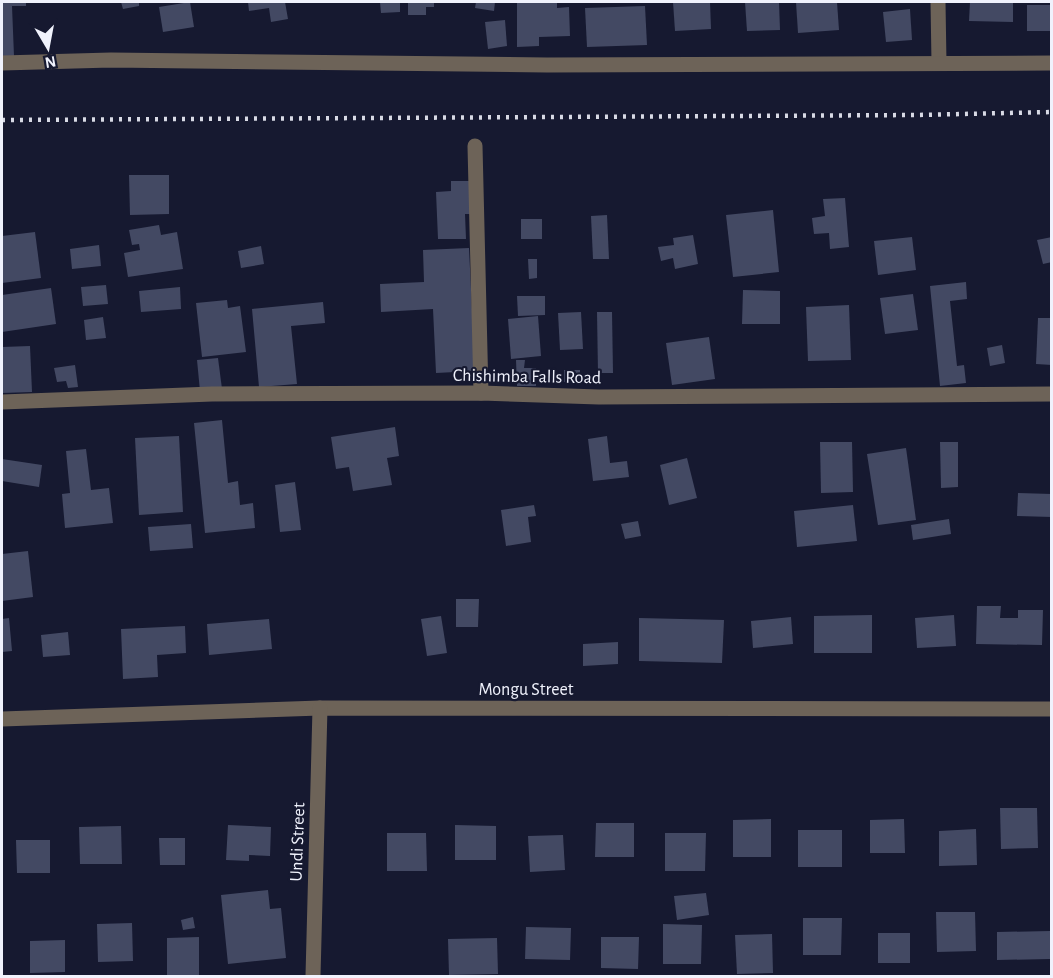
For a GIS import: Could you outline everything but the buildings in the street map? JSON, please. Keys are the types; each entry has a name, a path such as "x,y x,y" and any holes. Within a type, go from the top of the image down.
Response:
{"street":[{"path":"938,2 939,63"},
{"path":"2,63 111,60 547,65 1052,63"},
{"path":"475,146 481,393"},
{"name":"Chishimba Falls Road","path":"2,402 212,394 481,393 598,397 1052,394"},
{"name":"Mongu Street","path":"2,719 321,708 1052,709"},
{"name":"Undi Street","path":"313,976 321,708"}],"railway":[{"path":"2,120 917,115 1052,112"}]}
